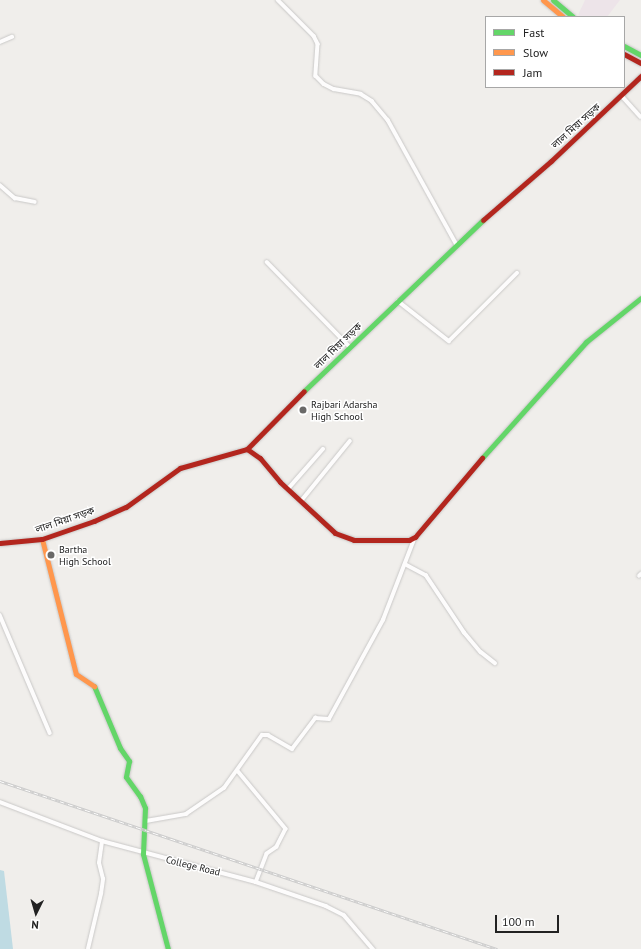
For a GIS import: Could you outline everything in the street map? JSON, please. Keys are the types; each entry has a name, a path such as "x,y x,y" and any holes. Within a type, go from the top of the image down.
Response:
{"street":[{"path":"278,0 314,36 318,44 316,76 334,88 361,94 372,101 388,120 456,243"},
{"path":"543,0 562,16"},
{"path":"553,0 572,16"},
{"path":"0,42 12,37"},
{"path":"625,46 641,54"},
{"path":"625,54 641,62"},
{"name":"লাল মিয়া সড়ক","path":"0,543 42,539 126,507 186,466 247,449 456,243 622,96 641,76"},
{"path":"622,96 641,117"},
{"path":"0,185 15,198 35,202"},
{"path":"267,262 350,347"},
{"path":"398,301 449,342 517,273"},
{"path":"146,821 186,814 224,788 238,772 262,735 268,735 292,748 315,718 326,719 331,716 383,620 415,537 526,406 586,342 641,298"},
{"path":"301,501 350,441"},
{"path":"247,449 260,458 288,489 334,533 344,538 392,540 415,537"},
{"path":"288,489 323,449"},
{"path":"42,539 76,674 94,686 117,742 129,761 126,777 140,796 146,821 143,854 168,949"},
{"path":"405,564 426,575 464,632 481,652 495,663"},
{"path":"0,615 50,732"},
{"path":"238,772 286,829 277,846 267,854 256,882"},
{"name":"College Road","path":"0,802 102,841 143,854 256,882 326,906 344,915 373,949"},
{"path":"88,949 103,878 99,864 102,841"}],"shaded area":[{"path":"585,0 620,0 608,16 578,15"}],"water":[{"path":"0,870 4,871 13,949 0,949"}],"railway":[{"path":"0,781 497,949"}],"traffic: fast":[{"path":"553,0 572,16"},
{"path":"625,47 641,55"},
{"path":"304,391 483,220"},
{"path":"482,458 586,342 641,298"},
{"path":"94,686 120,748 129,761 126,777 140,796 145,808 143,854 168,949"}],"traffic: slow":[{"path":"543,0 562,16"},
{"path":"42,539 76,674 94,686"}],"traffic: jam":[{"path":"625,55 641,63"},
{"path":"483,220 551,161 641,76"},
{"path":"0,543 42,539 94,521 126,507 180,468 247,449 304,391"},
{"path":"247,449 260,458 280,482 335,533 354,540 409,540 415,537 482,458"}],"place":[{"name":"Rajbari Adarsha High School","path":"303,410"},
{"name":"Bartha High School","path":"51,555"}]}
